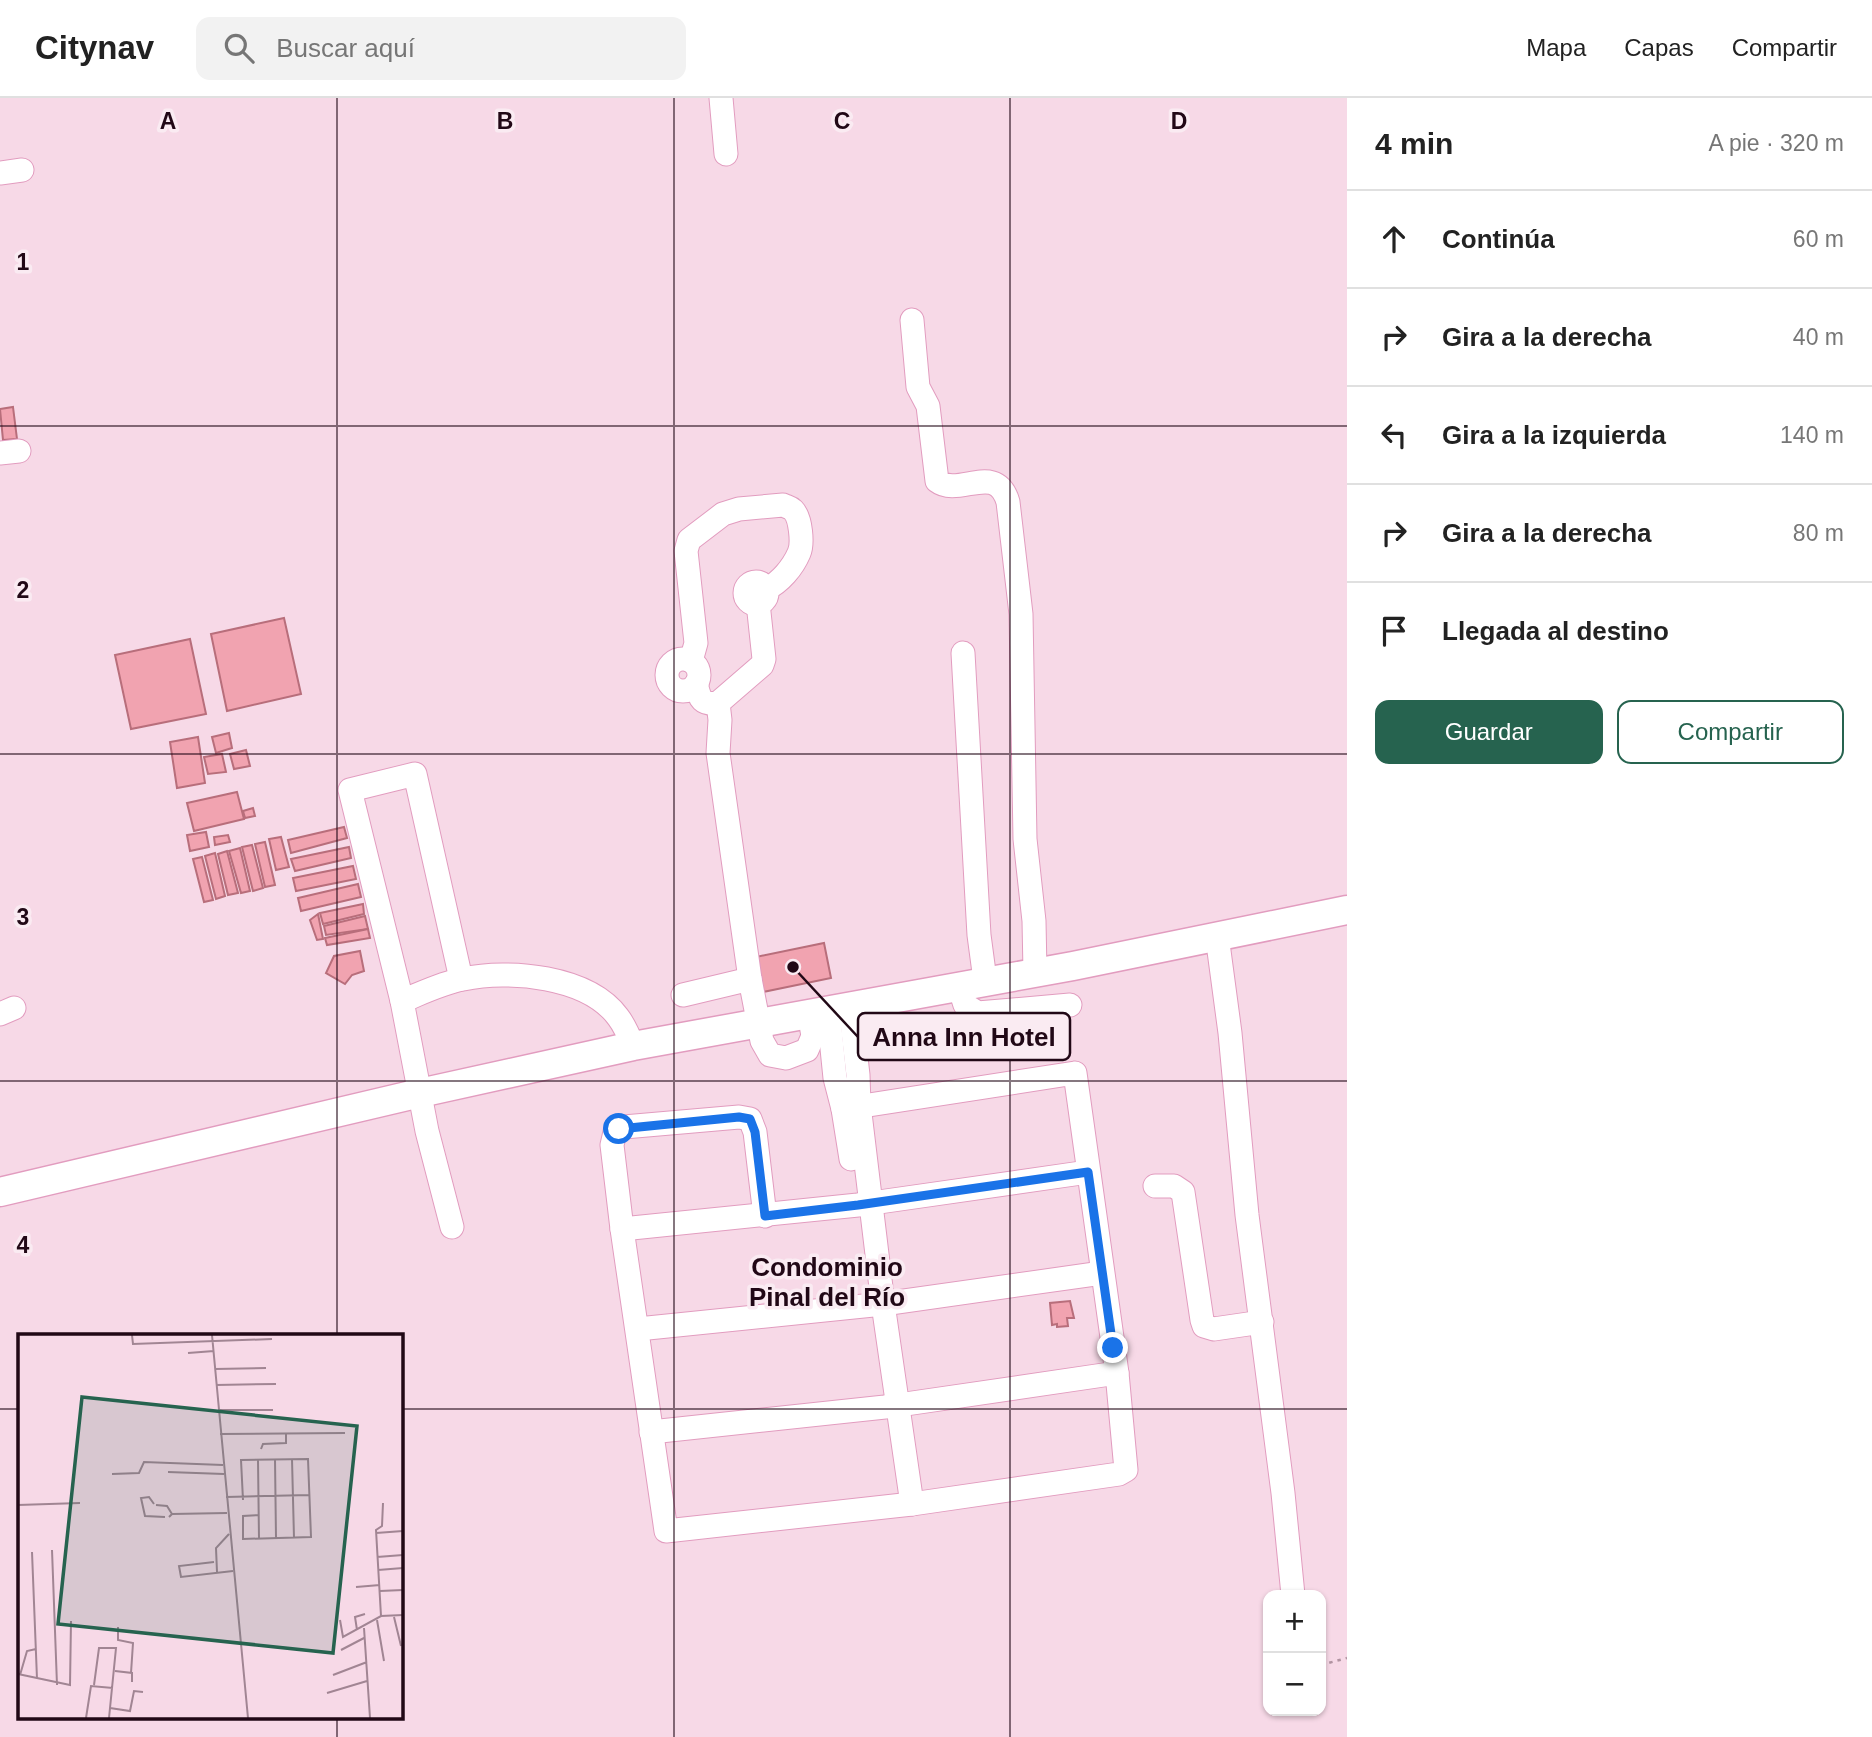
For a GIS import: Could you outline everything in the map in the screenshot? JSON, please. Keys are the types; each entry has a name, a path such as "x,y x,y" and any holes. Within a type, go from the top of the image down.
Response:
{"main road":[{"path":"0,1192 633,1046 1035,972 1347,910"}],"street":[{"path":"721,98 726,154"},
{"path":"912,320 918,387 928,406 937,481 943,485 985,482 996,484 1004,491 1007,502 1019,587 1022,635 1023,794 1035,972"},
{"path":"783,505 789,507 798,521 800,552 786,573 762,596 764,662 758,671 718,703 703,702 699,699 695,684 682,690 672,686 667,677 669,667 677,660 691,661 696,643 686,551 689,540 727,512 783,505"},
{"path":"962,653 979,935 972,984 965,1006 978,1013 1070,1005"},
{"path":"718,703 718,753 750,979 762,1041 770,1055 780,1059 794,1057 807,1050 829,1009"},
{"path":"453,1227 427,1131 402,1001 350,790 415,774 461,979"},
{"path":"1216,936 1230,1033 1242,1174 1283,1493 1293,1590"},
{"path":"402,1001 461,979 495,975 524,976 581,990 598,998 618,1016 633,1046"},
{"path":"683,995 750,979"},
{"path":"829,1009 844,1050 906,1504"},
{"path":"765,1216 755,1132 750,1119 739,1117 624,1127 615,1132 612,1138 622,1229 666,1531 906,1504 1124,1472 1127,1464 1116,1373 1075,1073 851,1107"},
{"path":"622,1229 864,1204 1088,1172"},
{"path":"1156,1186 1174,1186 1183,1192 1204,1326 1214,1329 1262,1322"},
{"path":"638,1329 877,1304 1102,1273"},
{"path":"651,1432 892,1406 1116,1373"}],"path":[{"path":"1326,1664 1347,1658"}],"building":[{"path":"13,407 17,439 3,440 0,409"},
{"path":"284,618 301,694 227,711 211,634"},
{"path":"190,639 206,714 131,729 115,655"},
{"path":"229,733 232,748 216,753 212,737"},
{"path":"198,737 205,783 177,788 170,742"},
{"path":"246,750 250,766 234,769 230,754"},
{"path":"222,754 226,772 208,774 204,757"},
{"path":"237,792 244,819 194,831 187,803"},
{"path":"253,808 255,816 245,818 243,811"},
{"path":"344,827 347,838 291,853 288,840"},
{"path":"206,832 209,847 190,851 187,835"},
{"path":"228,835 230,842 215,845 214,837"},
{"path":"281,837 289,867 276,870 269,839"},
{"path":"265,842 275,885 265,887 255,844"},
{"path":"252,845 263,888 253,891 242,847"},
{"path":"349,847 351,858 295,871 291,859"},
{"path":"240,848 250,891 241,893 229,851"},
{"path":"227,851 238,893 228,895 218,854"},
{"path":"215,853 225,896 216,899 205,856"},
{"path":"202,857 213,900 204,902 193,859"},
{"path":"353,866 356,879 296,891 293,878"},
{"path":"358,884 361,897 301,911 298,898"},
{"path":"363,904 364,914 323,924 320,913"},
{"path":"318,914 323,939 317,940 310,920"},
{"path":"365,916 368,929 326,935 324,926"},
{"path":"368,929 370,938 327,945 325,938"},
{"path":"824,943 831,978 763,992 756,957"},
{"path":"360,951 364,971 352,975 345,984 326,973 334,956"},
{"path":"1070,1301 1074,1318 1067,1318 1068,1326 1052,1325 1050,1303"}],"place":[{"name":"Anna Inn Hotel","path":"793,967"}],"district":[{"name":"Condominio Pinal del Río","path":"827,1282"}],"route":[{"path":"619,1129 739,1117 750,1119 755,1132 765,1216 1088,1172 1113,1348"}]}
